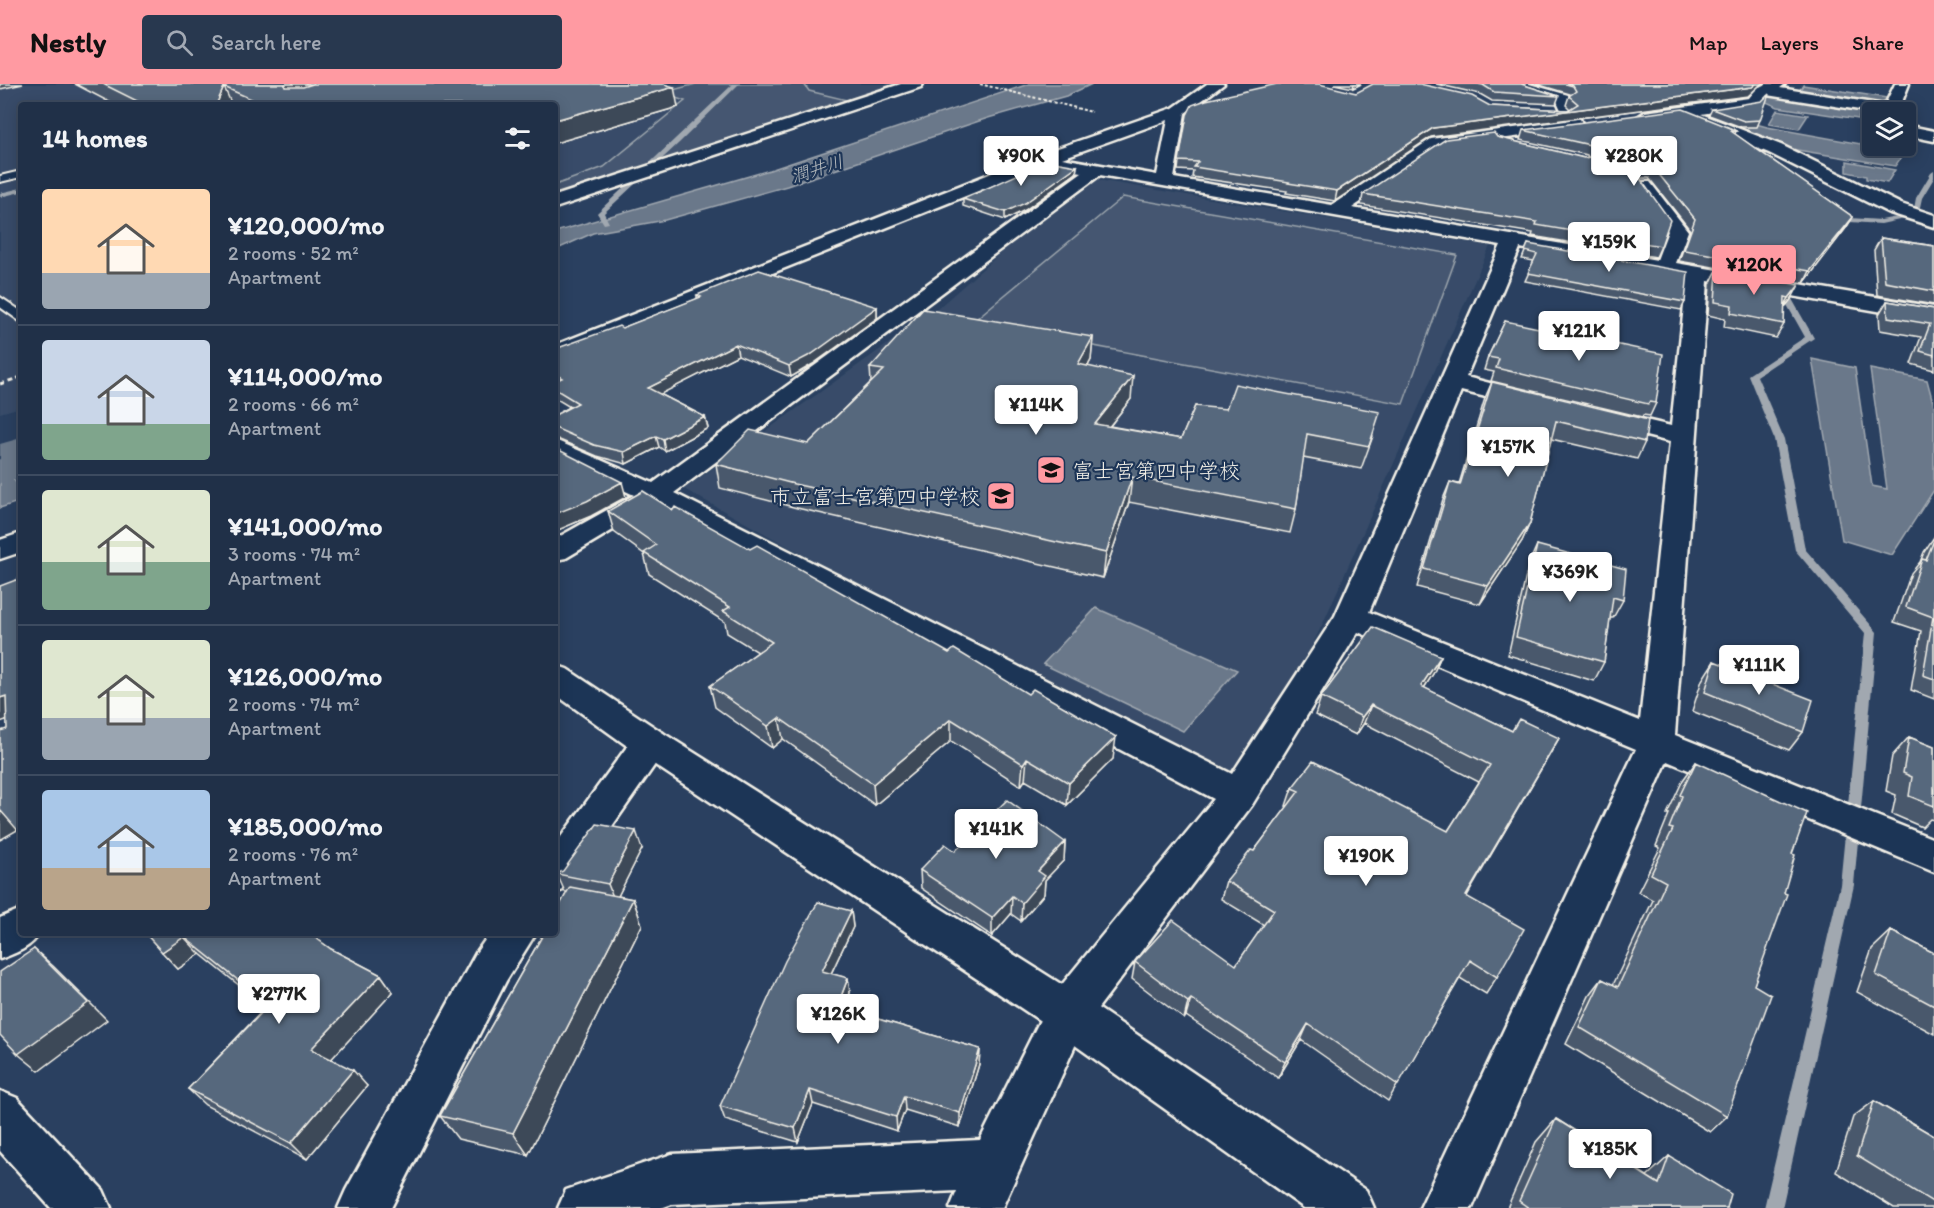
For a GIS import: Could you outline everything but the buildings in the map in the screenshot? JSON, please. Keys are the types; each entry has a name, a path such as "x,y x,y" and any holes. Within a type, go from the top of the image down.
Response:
{"street":[{"path":"558,201 916,84"},
{"path":"558,352 1041,160 1178,111 1217,84"},
{"path":"1338,210 1437,143 1481,138 1572,118 1563,98 1513,84"},
{"path":"1895,102 1902,84"},
{"path":"1629,119 1754,102 1770,87 1862,106"},
{"path":"1165,180 1178,111"},
{"path":"1682,112 1775,149 1894,208 1934,221"},
{"path":"1916,132 1934,136"},
{"path":"1481,138 1525,148"},
{"path":"1041,160 1934,314"},
{"path":"558,549 655,494 1098,169"},
{"path":"1643,184 1678,231 1665,266"},
{"path":"584,1208 672,1179 985,1186 1067,1013 1239,795 1351,617 1513,241"},
{"path":"1446,1208 1656,744 1698,272"},
{"path":"1452,381 1683,437"},
{"path":"558,449 655,494 1239,795"},
{"path":"0,550 18,543"},
{"path":"1351,617 1656,744 1934,856"},
{"path":"558,679 650,743 1067,1013 1348,1208"},
{"path":"558,872 650,743"},
{"path":"0,940 18,929"},
{"path":"364,1208 491,967 513,936"},
{"path":"0,1114 85,1208"}],"lane":[{"path":"0,179 18,175"},
{"path":"0,301 18,316"}],"path":[{"path":"980,84 1138,124"},
{"path":"0,384 18,378"}],"shaded area":[{"path":"0,84 896,84 558,211 558,102 18,102 18,408 0,413"},
{"path":"696,84 804,84 809,91 851,101 558,198 558,184 604,167 685,101 661,93"},
{"name":"富士宮第四中学校","path":"1086,178 1490,246 1324,621 1239,795 684,489 937,309"},
{"path":"1123,197 1457,255 1403,404 971,323"}],"water":[{"path":"1029,84 1092,84 1066,96 988,118 787,186 665,220 593,233 558,249 558,231 770,170"},
{"path":"1803,85 1887,98 1883,102 1862,104 1798,93"},
{"path":"1770,92 1862,107 1862,109 1858,119 1778,107 1764,101"},
{"path":"1777,110 1808,115 1799,129 1769,124"},
{"path":"1756,124 1862,144 1862,156 1902,156 1895,166 1791,149 1733,126"},
{"path":"1847,161 1895,170 1887,183 1847,172"},
{"path":"1812,359 1855,368 1872,486 1887,489 1870,369 1927,380 1934,406 1934,490 1892,555 1842,540"},
{"path":"0,461 18,485 18,502 0,508"},
{"path":"1096,608 1237,670 1183,731 1043,664"}],"waterway":[{"path":"606,223 600,213 736,84"},
{"path":"1835,219 1881,222 1916,215 1919,198 1934,173"},
{"path":"0,195 18,191"},
{"path":"1766,269 1772,271 1810,338 1752,375 1779,439 1800,550 1871,632 1847,885 1773,1208"},
{"name":"潤井川","path":"0,465 18,457"}],"place":[{"name":"富士宮第四中学校","path":"1051,470"},
{"name":"市立富士宮第四中学校","path":"1001,496"}]}
